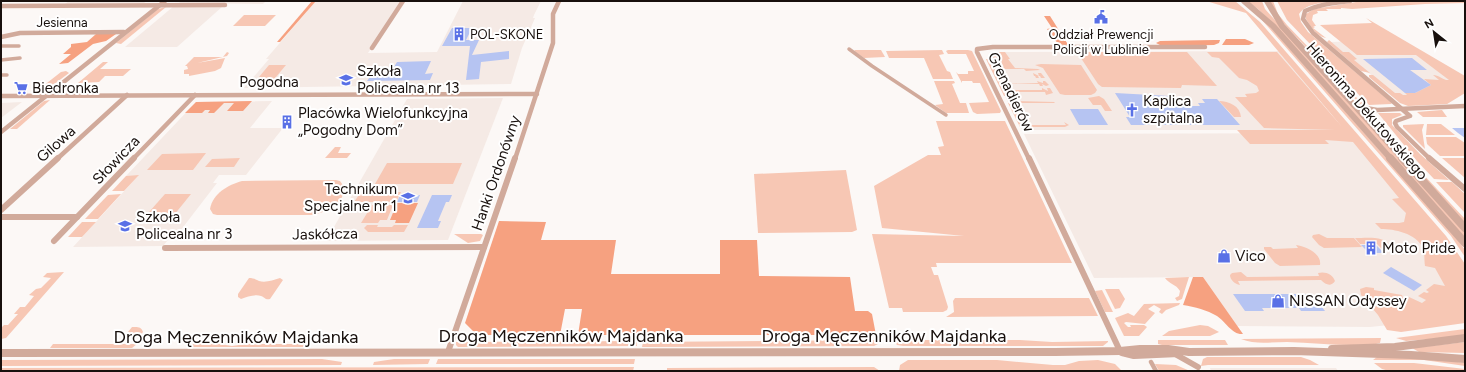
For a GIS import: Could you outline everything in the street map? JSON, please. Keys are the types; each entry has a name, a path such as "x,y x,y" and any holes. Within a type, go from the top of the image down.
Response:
{"street":[{"path":"1,132 164,1"},
{"path":"372,48 403,1"},
{"name":"Hanki Ordonówny","path":"448,352 554,43 553,14 560,1"},
{"name":"Hieronima Dekutowskiego","path":"1244,1 1273,26 1465,243"},
{"name":"Hieronima Dekutowskiego","path":"1267,1 1279,21 1465,228"},
{"path":"1350,1 1324,4 1310,8 1305,12 1303,19 1313,33 1404,109 1410,116 1396,121 1395,123 1397,127 1428,158 1465,189"},
{"path":"1,6 225,5"},
{"name":"Jesienna","path":"1,37 20,33 124,32"},
{"path":"1,46 19,46"},
{"name":"Grenadierów","path":"1120,351 977,52 977,49 993,47 1206,47"},
{"path":"849,49 946,115"},
{"path":"1,60 20,58"},
{"path":"1,75 7,75"},
{"name":"Pogodna","path":"1,96 537,94"},
{"name":"Gilowa","path":"1,210 127,95"},
{"name":"Słowicza","path":"54,241 195,95"},
{"path":"1355,106 1377,110 1465,106"},
{"path":"1362,114 1377,110"},
{"path":"1,217 77,217"},
{"name":"Jaskółcza","path":"166,248 484,247"},
{"name":"Droga Męczenników Majdanka","path":"1,353 1120,351 1131,349 1189,352 1294,351 1395,347 1465,338"},
{"name":"Droga Męczenników Majdanka","path":"1120,351 1134,354 1175,354 1189,352"},
{"name":"Droga Męczenników Majdanka","path":"1294,351 1411,355 1465,359"},
{"path":"1189,352 1199,369"},
{"path":"1175,354 1188,360 1199,369"},
{"path":"1152,362 1156,371"}],"shaded area":[{"path":"69,1 147,1 144,3 65,4"},
{"path":"181,1 266,1 263,4 179,3"},
{"path":"312,1 316,1 280,42 277,42"},
{"path":"316,1 401,1 368,53 437,52 463,1 541,1 534,15 533,18 535,18 522,48 511,84 244,88 269,59 266,59"},
{"path":"1206,1 1235,1 1260,22 1446,236 1465,264 1465,323 1401,332 1387,330 1378,315 1361,295 1360,289 1366,287 1374,288 1374,290 1402,295 1403,298 1408,299 1409,297 1422,303 1426,300 1418,296 1424,292 1429,292 1426,290 1434,284 1445,286 1435,268 1425,266 1424,252 1420,243 1410,235 1398,231 1381,229 1375,223 1404,222 1406,213 1392,199 1399,198 1353,142 1325,140 1329,144 1250,144 1237,130 1335,130 1264,128 1235,97 1247,97 1245,94 1256,93 1259,91 1257,86 1247,80 1239,78 1219,58 1212,57 1207,52 1277,52 1343,128 1246,13"},
{"path":"1247,1 1262,1 1265,9 1465,232 1465,238 1275,25"},
{"path":"1270,1 1273,1 1278,14 1287,25 1357,98 1359,98 1365,107 1359,103 1281,21"},
{"path":"1277,1 1339,1 1307,7 1299,14 1301,22 1308,32 1392,103 1369,105 1287,20"},
{"path":"1362,1 1465,1 1465,3 1352,9 1341,8 1326,9 1328,11 1317,11 1318,13 1313,15 1312,20 1316,26 1313,26 1315,27 1313,28 1326,38 1317,33 1312,28 1306,19 1306,14 1314,9"},
{"path":"174,6 223,6 177,47 125,47"},
{"path":"166,7 121,44 116,43 158,9"},
{"path":"244,15 276,15 265,26 233,26"},
{"path":"1044,16 1050,16 1067,45 1060,44 1053,38 1047,29 1052,28"},
{"path":"1366,18 1465,76 1465,93 1447,104 1408,106 1400,103 1369,77 1369,75 1373,75 1395,93 1400,93 1403,95 1407,95 1405,93 1415,93 1431,85 1424,79 1439,80 1433,75 1449,80 1416,55 1357,55 1320,25 1372,23"},
{"path":"1261,19 1266,22 1452,232 1465,250 1465,257 1451,236"},
{"path":"96,34 116,34 106,41 93,44 68,63 59,64 71,54 63,54 71,47 71,44 87,42"},
{"path":"1226,39 1245,39 1254,43 1249,45 1222,45"},
{"path":"1220,40 1219,43 1214,45 1162,46 1156,43 1160,41"},
{"path":"1329,40 1343,52 1349,52 1357,59 1354,60 1370,73 1361,71 1327,42"},
{"path":"1400,40 1465,85 1465,93 1447,104 1410,106 1330,42"},
{"path":"881,50 885,57 864,58 854,51"},
{"path":"942,50 944,54 939,55 953,79 933,79 924,58 889,58 886,51"},
{"path":"946,51 972,51 1001,111 1000,113 977,114 973,112 969,103 989,102 980,83 962,81 962,83 956,72 958,74 968,74 968,71 974,71 966,54 948,54"},
{"path":"1280,51 1343,130 1022,130 986,59 994,59 991,52"},
{"path":"227,52 229,53 227,56 223,57"},
{"path":"991,52 1005,52 1015,68 1040,70 1026,71 1024,69 997,69 1007,90 1042,90 1042,88 1048,91 1047,88 1050,88 1053,93 1046,95 1045,92 1013,92 1014,95 1004,96 986,59 994,59"},
{"path":"1077,52 1187,52 1217,86 1182,85 1181,88 1102,87 1098,84"},
{"path":"194,57 223,57 197,63 225,58 221,68 215,71 189,76 189,74 184,74 184,70 188,69 187,66 185,66"},
{"path":"103,62 108,62 100,69 131,69 123,76 105,76 99,82 78,83"},
{"path":"269,65 286,65 271,83 254,83"},
{"path":"1035,65 1081,65 1097,90 1091,95 1060,94 1043,68"},
{"path":"66,71 69,73 45,91 30,91 38,90 61,72"},
{"path":"1033,73 1039,76 1039,78 1036,78"},
{"path":"1038,73 1041,73 1045,78 1041,78"},
{"path":"934,81 954,81 955,83 952,84 960,103 966,103 969,113 946,113 935,105 943,104"},
{"path":"1037,81 1043,83 1043,81 1045,81 1049,85 1046,86 1042,84 1043,86 1040,86 1039,84 1004,83 1038,83"},
{"path":"1099,96 1104,99 1112,111 1105,111 1101,105 1093,105 1088,98"},
{"path":"503,98 448,240 326,241 407,99"},
{"path":"50,100 17,129 10,129 44,101"},
{"path":"252,101 243,111 227,111 234,103 224,103 214,113 208,113 210,110 205,110 202,113 185,113 196,102"},
{"path":"272,101 250,128 283,128 246,175 219,175 213,183 217,183 177,235 172,235 163,246 73,247 138,176 126,176 196,102"},
{"path":"1013,101 1055,102 1015,103 1025,125 1066,125 1064,122 1069,125 1065,127 1020,127 1008,103"},
{"path":"1219,101 1227,102 1236,107 1239,110 1241,117 1234,117"},
{"path":"22,102 1,118 1,103"},
{"path":"1442,110 1447,117 1423,117 1417,112"},
{"path":"1371,113 1381,122 1379,122 1408,158 1465,219 1465,223 1407,159 1371,116"},
{"path":"1378,113 1400,113 1402,115 1392,119 1392,125 1420,154 1449,180 1434,179 1417,161"},
{"path":"936,121 1005,121 1072,263 936,263 937,267 931,267 934,275 938,275 948,307 947,310 943,312 903,312 902,308 889,308 872,234 964,236 882,228 874,186 928,155 941,155 938,147 944,146"},
{"path":"1424,124 1422,130 1425,149 1403,127 1403,125"},
{"path":"1427,124 1441,124 1455,135 1426,135"},
{"path":"1346,133 1372,159 1417,213 1465,317 1370,327 1237,326 1203,277 1094,278 1024,134"},
{"path":"1426,137 1456,137 1465,143 1465,156 1440,156 1427,144"},
{"path":"335,147 341,147 338,153 351,153 347,158 325,158"},
{"path":"206,153 193,170 147,170 162,154"},
{"path":"240,158 234,167 205,167 212,159"},
{"path":"1442,158 1465,158 1465,178"},
{"path":"387,163 462,163 453,184 375,184"},
{"path":"846,170 857,230 852,232 758,233 754,174"},
{"path":"139,175 124,191 112,191 126,176"},
{"path":"242,181 340,181 345,188 342,197 338,203 326,211 313,215 217,215 213,214 210,209 214,198 222,190"},
{"path":"1436,182 1452,182 1465,194 1465,213"},
{"path":"361,192 401,192 396,202 354,202"},
{"path":"121,194 98,219 85,219 108,195"},
{"path":"165,194 191,194 170,220 142,220"},
{"path":"397,203 418,203 409,223 395,223 396,220 390,220"},
{"path":"372,205 393,205 387,220 380,220 378,223 361,223"},
{"path":"499,221 546,222 541,240 616,240 611,274 720,274 720,240 757,240 759,276 850,277 855,311 868,311 872,314 876,335 578,335 582,309 565,309 560,335 477,335 465,323"},
{"path":"82,222 96,222 82,237 68,237"},
{"path":"367,225 392,227 394,225 408,225 404,232 368,232 364,228"},
{"path":"454,234 483,235 480,241 468,243"},
{"path":"1319,234 1327,238 1354,238 1362,247 1324,248 1312,237 1313,235"},
{"path":"1355,238 1380,239 1389,243 1392,247 1389,249 1382,249 1377,244 1360,244"},
{"path":"1296,245 1309,249 1316,254 1320,261 1320,265 1280,266 1275,263 1264,249 1264,247 1271,247 1273,249 1298,248"},
{"path":"64,272 6,338 1,339 1,328 4,325 8,325 18,314 14,314 20,307 25,307 34,296 29,295 36,289 41,288 51,278 43,277 47,273"},
{"path":"1241,272 1247,277 1319,276 1318,273 1323,272 1331,275 1335,281 1330,285 1321,280 1238,281 1240,285 1233,282 1230,275 1232,273"},
{"path":"1189,277 1182,299 1177,301 1175,298 1179,296 1180,291 1165,278"},
{"path":"1193,277 1203,277 1243,334 1239,334 1232,330 1213,314 1201,309 1183,305"},
{"path":"249,278 262,282 280,278 283,280 270,299 256,295 241,299 238,297 238,294"},
{"path":"1105,289 1119,289 1125,299 1120,308 1115,309"},
{"path":"1102,290 1113,312 1105,312 1095,291"},
{"path":"955,298 1089,298 1098,316 946,317 954,312 953,301"},
{"path":"1180,303 1179,305 1166,310 1162,314 1159,312 1161,309 1154,305 1148,309 1155,313 1145,324 1124,323 1128,327 1131,327 1130,325 1144,325 1147,327 1139,336 1124,336 1115,318 1128,313 1134,316 1144,304"},
{"path":"1200,325 1208,326 1219,332 1210,336 1162,336 1169,331"},
{"path":"132,327 140,328 143,332 139,337 124,337"},
{"path":"1465,329 1465,336 1406,341 1396,338"},
{"path":"1381,338 1380,343 1354,345 1287,342 1258,343 1241,339"},
{"path":"881,340 874,346 642,347 643,342"},
{"path":"893,340 1108,342 1103,346 903,346 897,345"},
{"path":"1158,340 1225,340 1228,345 1162,345 1158,344"},
{"path":"637,341 637,346 458,347 456,345 456,342"},
{"path":"1465,342 1465,353 1419,352 1412,348"},
{"path":"53,344 137,344 132,348 50,348"},
{"path":"186,344 220,344 232,346 246,344 307,344 305,347 190,347"},
{"path":"1207,357 1301,357 1319,365 1201,366 1203,359"},
{"path":"1377,357 1418,357 1465,363 1465,366 1424,360 1373,360"},
{"path":"322,359 342,362 341,365 1,366 1,360"},
{"path":"394,359 430,359 428,364 373,365 374,362"},
{"path":"438,359 635,359 634,364 436,364"},
{"path":"908,360 997,360 1065,365 1079,361 1098,360 1115,364 1122,371 899,371 900,365"},
{"path":"1374,363 1414,363 1465,369 1465,371 1389,371 1382,369"},
{"path":"1155,364 1176,365 1190,371 1159,371"},
{"path":"634,367 633,371 1,371 1,368"},
{"path":"874,367 880,371 667,371 667,368"},
{"path":"1210,368 1336,368 1338,371 1211,371"}],"building":[{"path":"452,28 472,28 466,40 479,40 472,55 509,51 509,59 481,62 479,79 466,80 470,46 442,46"},
{"path":"1412,58 1427,70 1410,70 1431,85 1415,93 1405,93 1363,59"},
{"path":"431,61 425,74 433,73 430,80 367,81 372,74 385,74 389,67 394,67 397,62"},
{"path":"1115,93 1170,96 1178,106 1200,106 1198,103 1205,103 1202,99 1217,99 1240,125 1131,125 1126,117 1130,117"},
{"path":"1070,109 1098,109 1108,125 1079,125"},
{"path":"1452,128 1465,128 1465,138 1458,133"},
{"path":"400,195 420,195 417,202 397,202"},
{"path":"432,195 452,195 449,202 446,202 438,221 441,221 438,228 417,228"},
{"name":"Moto Pride","path":"1361,245 1376,245 1384,253 1369,253"},
{"path":"1391,267 1422,285 1414,291 1383,273"},
{"name":"NISSAN Odyssey","path":"1233,294 1312,294 1325,311 1301,311 1299,308 1262,308 1264,311 1245,311"}],"place":[{"name":"Oddział Prewencji Policji w Lublinie","path":"1101,17"},
{"name":"POL-SKONE","path":"459,34"},
{"name":"Szkoła Policealna nr 13","path":"346,80"},
{"name":"Biedronka","path":"21,88"},
{"name":"Kaplica szpitalna","path":"1132,110"},
{"name":"Placówka Wielofunkcyjna „Pogodny Dom”","path":"287,122"},
{"name":"Technikum Specjalne nr 1","path":"408,198"},
{"name":"Szkoła Policealna nr 3","path":"125,226"},
{"name":"Moto Pride","path":"1371,248"},
{"name":"Vico","path":"1224,256"},
{"name":"NISSAN Odyssey","path":"1278,301"}]}
